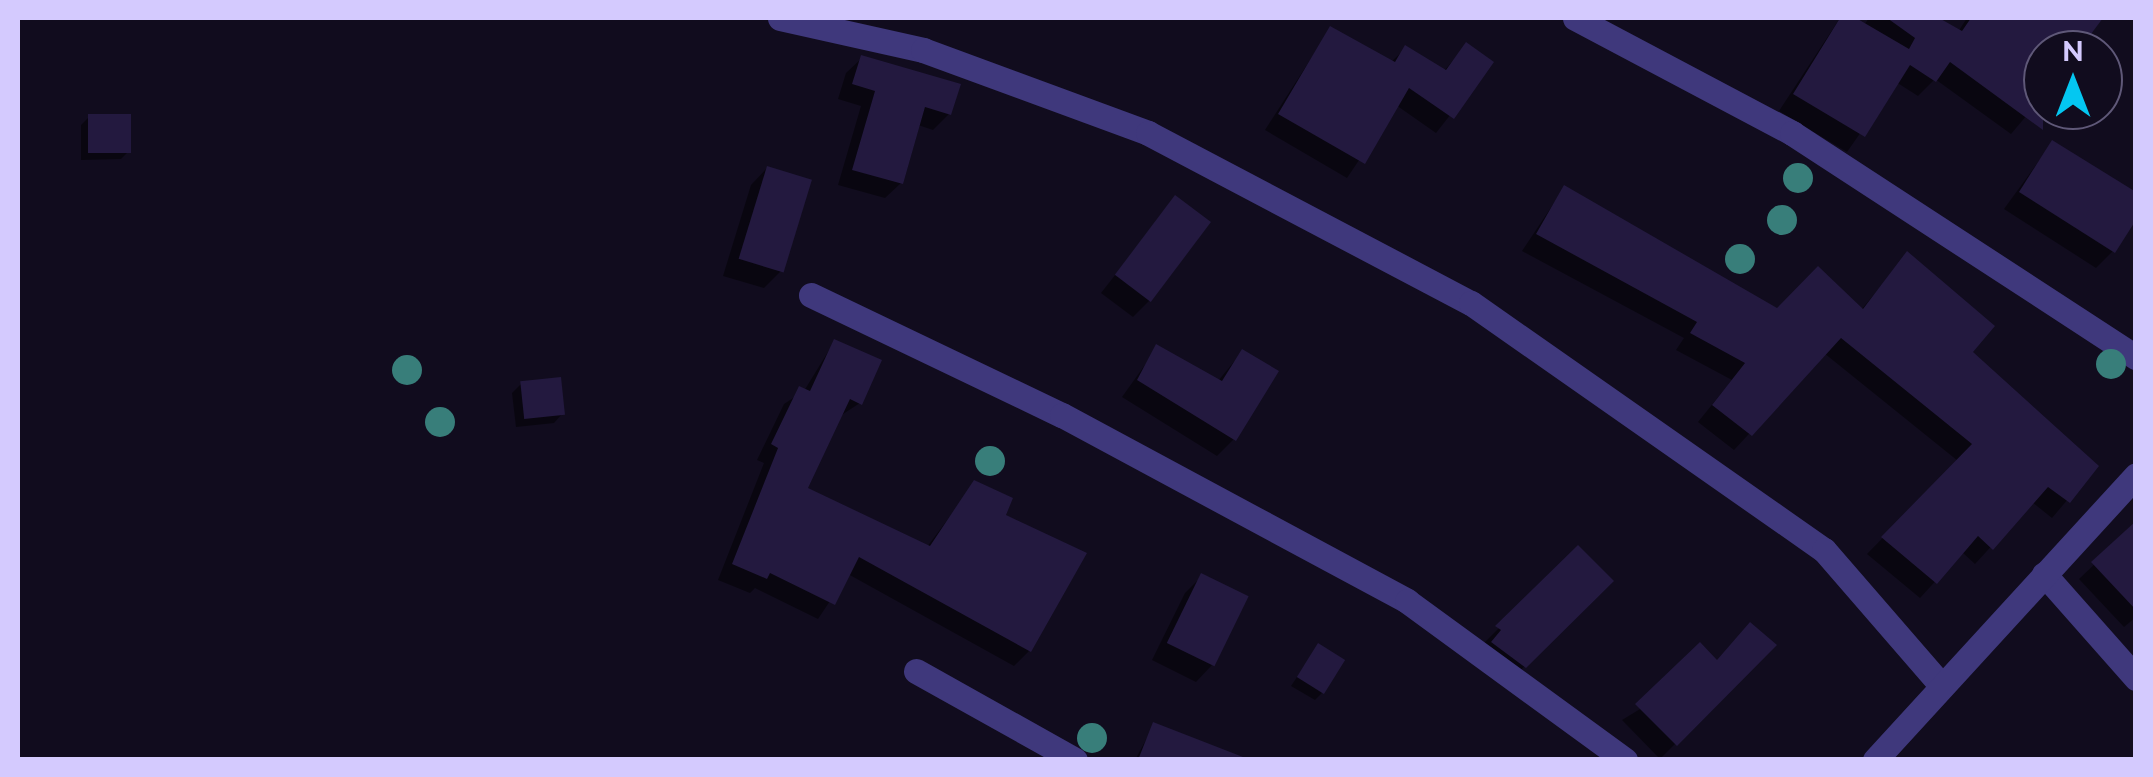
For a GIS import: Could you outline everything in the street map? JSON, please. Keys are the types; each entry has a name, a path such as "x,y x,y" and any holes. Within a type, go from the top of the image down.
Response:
{"street":[{"path":"780,18 923,50 1130,126 1472,303 1824,550 1942,686"},
{"path":"1576,18 1792,133 2136,357"},
{"path":"811,295 1062,416 1407,601 1625,760"},
{"path":"1875,760 2136,475"},
{"path":"2044,574 2136,678"},
{"path":"916,671 1075,760"}],"building":[{"path":"1840,18 1856,18 1909,49 1915,38 1887,18 1939,18 1962,31 1971,18 2103,18 2094,30 2023,30 2023,115 1950,62 1936,82 1910,65 1865,137 1793,94"},
{"path":"1330,26 1395,62 1405,45 1446,70 1466,42 1494,62 1454,119 1409,88 1365,164 1278,114"},
{"path":"861,55 961,84 951,115 925,107 903,184 852,170 875,91 852,84"},
{"path":"88,114 131,114 131,153 88,153"},
{"path":"2052,140 2136,192 2136,220 2115,253 2019,192"},
{"path":"767,166 812,180 784,273 739,259"},
{"path":"1564,185 1777,308 1818,266 1863,309 1907,251 1995,326 1973,352 2099,466 2070,503 2048,487 1993,550 1978,536 1937,584 1881,537 1972,444 1841,338 1752,436 1712,405 1745,363 1690,333 1697,322 1536,234"},
{"path":"1175,195 1211,222 1151,302 1115,275"},
{"path":"834,339 882,360 862,405 850,399 808,488 930,546 974,480 1013,498 1006,515 1087,553 1031,652 859,557 835,605 770,573 767,579 732,564 778,448 771,444 799,386 810,391"},
{"path":"1156,344 1222,381 1242,349 1279,371 1236,441 1137,380"},
{"path":"561,377 565,415 524,419 520,381"},
{"path":"2136,521 2136,610 2091,562"},
{"path":"1578,545 1614,581 1526,668 1491,642 1501,630 1495,626"},
{"path":"1201,573 1249,596 1214,666 1167,643"},
{"path":"1750,622 1777,645 1677,746 1635,704 1700,642 1717,660"},
{"path":"1318,643 1345,660 1324,694 1297,677"},
{"path":"1153,722 1243,757 1242,760 1138,760"}]}
